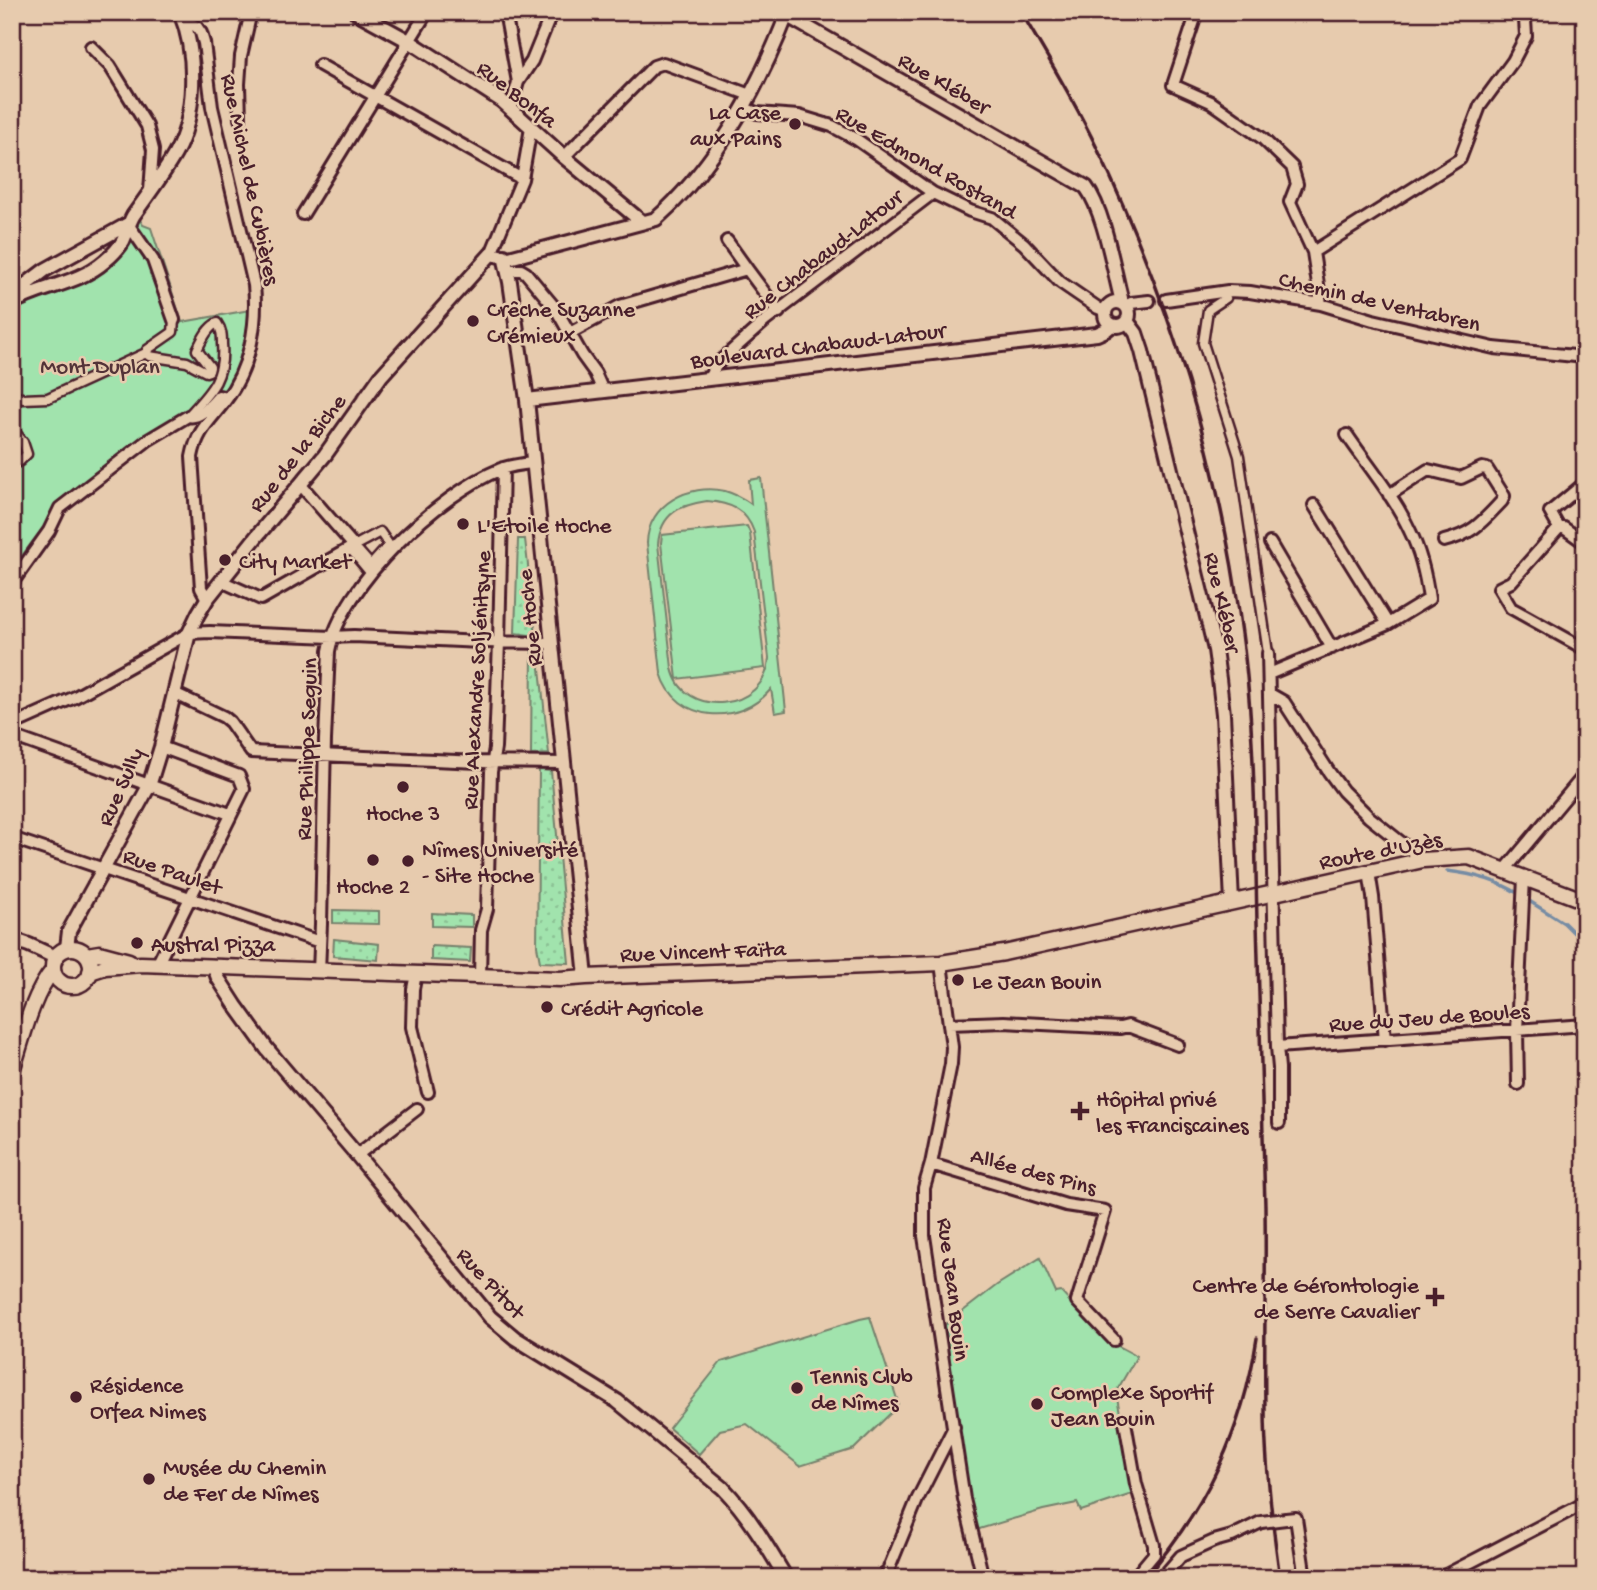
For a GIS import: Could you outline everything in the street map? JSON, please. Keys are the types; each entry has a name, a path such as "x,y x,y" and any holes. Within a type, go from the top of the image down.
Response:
{"main road":[{"name":"Route d'Uzès","path":"1267,895 1445,857 1469,858 1585,901"},
{"name":"Rue Vincent Faïta","path":"90,972 105,967 141,964 561,979 941,964 1004,953 1267,895"},
{"path":"37,997 65,985 84,982 90,972 90,961 80,950 59,958 55,976 65,985"},
{"name":"Rue Vincent Faïta","path":"87,955 99,953 141,964"},
{"name":"Rue Sully","path":"12,1071 18,1031 43,981 59,958"}],"street":[{"path":"240,119 241,56 251,12"},
{"name":"Rue Bonfa","path":"356,12 409,41 502,101 642,222"},
{"path":"303,214 427,12"},
{"path":"506,12 518,82"},
{"path":"511,108 518,82 531,61 552,12"},
{"path":"1197,12 1174,85 1211,102 1262,138 1292,167 1297,184 1290,202 1313,252 1321,304"},
{"path":"1313,252 1460,159 1480,106 1513,61 1526,36 1525,20 1531,12"},
{"path":"503,259 656,219 672,205 706,163 743,108 787,14"},
{"name":"Rue Kléber","path":"787,14 1086,187 1093,196 1121,298 1129,313 1127,321 1136,333 1142,351 1215,650 1223,714 1232,902"},
{"path":"12,303 23,296 88,274 107,260 124,241 128,225 176,152 186,127 193,76 182,16"},
{"name":"Rue Michel de Cubières","path":"182,16 197,27 204,43 212,107 254,285 256,313 245,364 227,398 202,428 192,457 201,588 207,599"},
{"path":"91,47 110,66 147,126 153,150 150,191"},
{"path":"564,157 654,66 663,63 750,95"},
{"path":"320,65 522,179"},
{"name":"Rue Edmond Rostand","path":"743,108 757,113 799,116 832,126 856,139 933,193 970,211 992,218 1024,244 1060,282 1105,311"},
{"name":"Rue de la Biche","path":"189,633 207,599 325,455 392,362 503,259 531,128"},
{"name":"Rue Chabaud-Latour","path":"709,378 717,364 779,312 933,193"},
{"path":"12,295 45,270 128,225"},
{"path":"12,465 27,454 23,442 15,432 13,394 23,399 48,398 145,354 173,332 174,320 153,260 128,225"},
{"path":"727,241 779,312"},
{"path":"503,259 527,274 556,309 603,391"},
{"name":"Rue Hoche","path":"503,259 527,400 586,977"},
{"path":"570,333 620,306 747,270"},
{"name":"Chemin de Ventabren","path":"1166,300 1228,291 1250,292 1321,304 1373,320 1494,348 1585,357"},
{"path":"1226,298 1208,310 1203,343 1239,456 1268,653 1270,694 1267,895 1279,1068 1279,1123"},
{"path":"1127,321 1120,326 1112,325 1106,319 1105,311 1111,303 1149,301"},
{"path":"12,583 49,531 60,508 148,440 188,416 216,383 222,369 220,326 218,323 211,327 197,350 210,367 209,371 187,362 145,354"},
{"name":"Boulevard Chabaud-Latour","path":"527,400 1097,334 1112,325"},
{"path":"188,416 200,415 219,396 227,398"},
{"path":"1269,674 1388,624 1429,599 1411,531 1346,435"},
{"name":"Rue Philippe Seguin","path":"319,971 330,651 332,637 340,618 371,572 401,539 441,505 483,477 512,465 533,463"},
{"name":"Rue Alexandre Soljénitsyne","path":"481,977 481,930 487,909 491,772 499,642 503,468"},
{"path":"1389,495 1428,470 1461,478 1482,468 1487,469 1504,496 1502,501 1470,532 1444,541"},
{"path":"1559,528 1550,512 1585,483"},
{"path":"300,484 371,572"},
{"path":"1314,505 1388,624"},
{"path":"1559,528 1564,528 1585,544"},
{"path":"1559,528 1511,582 1499,588 1511,608 1585,649"},
{"path":"1270,543 1332,648"},
{"path":"222,581 261,599 352,547"},
{"path":"12,725 75,697 189,633 551,643"},
{"name":"Rue Sully","path":"59,958 69,931 149,786 189,633"},
{"path":"174,693 224,717 251,752 564,763"},
{"path":"1270,694 1284,702 1343,791 1369,817 1423,860"},
{"path":"12,736 230,814"},
{"path":"157,965 244,789 239,776 161,747"},
{"path":"1505,870 1585,774"},
{"name":"Rue Paulet","path":"12,838 320,942"},
{"path":"1369,872 1385,1040"},
{"path":"1518,1084 1517,1031 1524,877"},
{"path":"12,940 59,958"},
{"name":"Rue Jean Bouin","path":"941,964 952,1047 951,1064 924,1188 924,1236 964,1499 983,1578"},
{"name":"Rue Pitot","path":"214,967 236,1006 267,1049 490,1317 515,1338 617,1401 723,1488 743,1511 786,1578"},
{"path":"416,974 412,1027 428,1092"},
{"path":"949,1024 1128,1026 1178,1045"},
{"name":"Rue du Jeu de Boules","path":"1277,1047 1585,1025"},
{"path":"357,1155 417,1109"},
{"name":"Allée des Pins","path":"931,1164 1066,1205 1105,1211 1077,1301 1114,1340"},
{"path":"1125,1422 1136,1484 1154,1545 1154,1554 1134,1578"},
{"path":"885,1578 917,1500 954,1427"},
{"path":"1440,1578 1585,1503"},
{"path":"1162,1578 1181,1556 1214,1541 1232,1536 1261,1522 1296,1518 1305,1578"}],"green space":[{"name":"Mont Duplan","path":"139,218 143,225 151,228 182,322 250,310 242,357 226,388 196,412 191,409 50,518 12,569 12,306 82,281 129,239"},
{"path":"761,478 786,711 775,713 771,689 758,701 743,709 727,714 710,714 694,710 680,702 669,690 661,673 647,543 649,529 663,507 673,499 698,490 725,491 751,504 749,480","holes":["715,502 742,513 754,532 769,658 764,676 754,690 740,699 724,703 707,702 691,696 679,685 672,668 658,544 663,525 674,512 688,505"]},
{"path":"747,526 765,668 677,679 662,535"},
{"path":"518,539 525,539 536,636 515,633"},
{"path":"532,648 538,649 549,754 531,755"},
{"path":"539,770 551,771 569,963 540,962 537,946"},
{"path":"333,910 379,911 379,924 333,923"},
{"path":"432,913 472,915 472,927 432,926"},
{"path":"334,939 379,944 378,960 333,956"},
{"path":"431,946 471,948 470,962 431,960"},
{"name":"Complexe Sportif Jean Bouin","path":"1040,1258 1056,1293 1061,1292 1103,1338 1137,1356 1116,1392 1135,1493 1081,1511 1077,1503 976,1530 970,1509 945,1325 997,1285"},
{"name":"Tennis Club de Nîmes","path":"870,1317 898,1402 897,1407 854,1449 800,1466 747,1424 720,1430 699,1454 669,1428 721,1362"}],"waterway":[{"path":"1447,871 1484,878 1519,894"},
{"path":"1526,899 1564,923 1585,944"}],"railway":[{"path":"1021,12 1088,129 1147,263 1169,323 1206,445 1232,570 1242,633 1252,741 1265,1206 1265,1430 1280,1578"},
{"path":"1145,1578 1187,1523 1219,1466 1242,1404 1257,1338"}],"place":[{"name":"La Case aux Pains","path":"795,124"},
{"name":"Crêche Suzanne Crémieux","path":"473,321"},
{"name":"L'Etoile Hoche","path":"463,524"},
{"name":"City Market","path":"225,560"},
{"name":"Hoche 3","path":"403,787"},
{"name":"Hoche 2","path":"373,860"},
{"name":"Nîmes Université - Site Hoche","path":"408,861"},
{"name":"Austral Pizza","path":"137,943"},
{"name":"Le Jean Bouin","path":"958,980"},
{"name":"Crédit Agricole","path":"547,1007"},
{"name":"Hôpital privé les Franciscaines","path":"1080,1111"},
{"name":"Centre de Gérontologie de Serre Cavalier","path":"1435,1297"},
{"name":"Tennis Club de Nîmes","path":"797,1388"},
{"name":"Résidence Orfea Nimes","path":"76,1397"},
{"name":"Complexe Sportif Jean Bouin","path":"1037,1404"},
{"name":"Musée du Chemin de Fer de Nîmes","path":"149,1479"}]}
